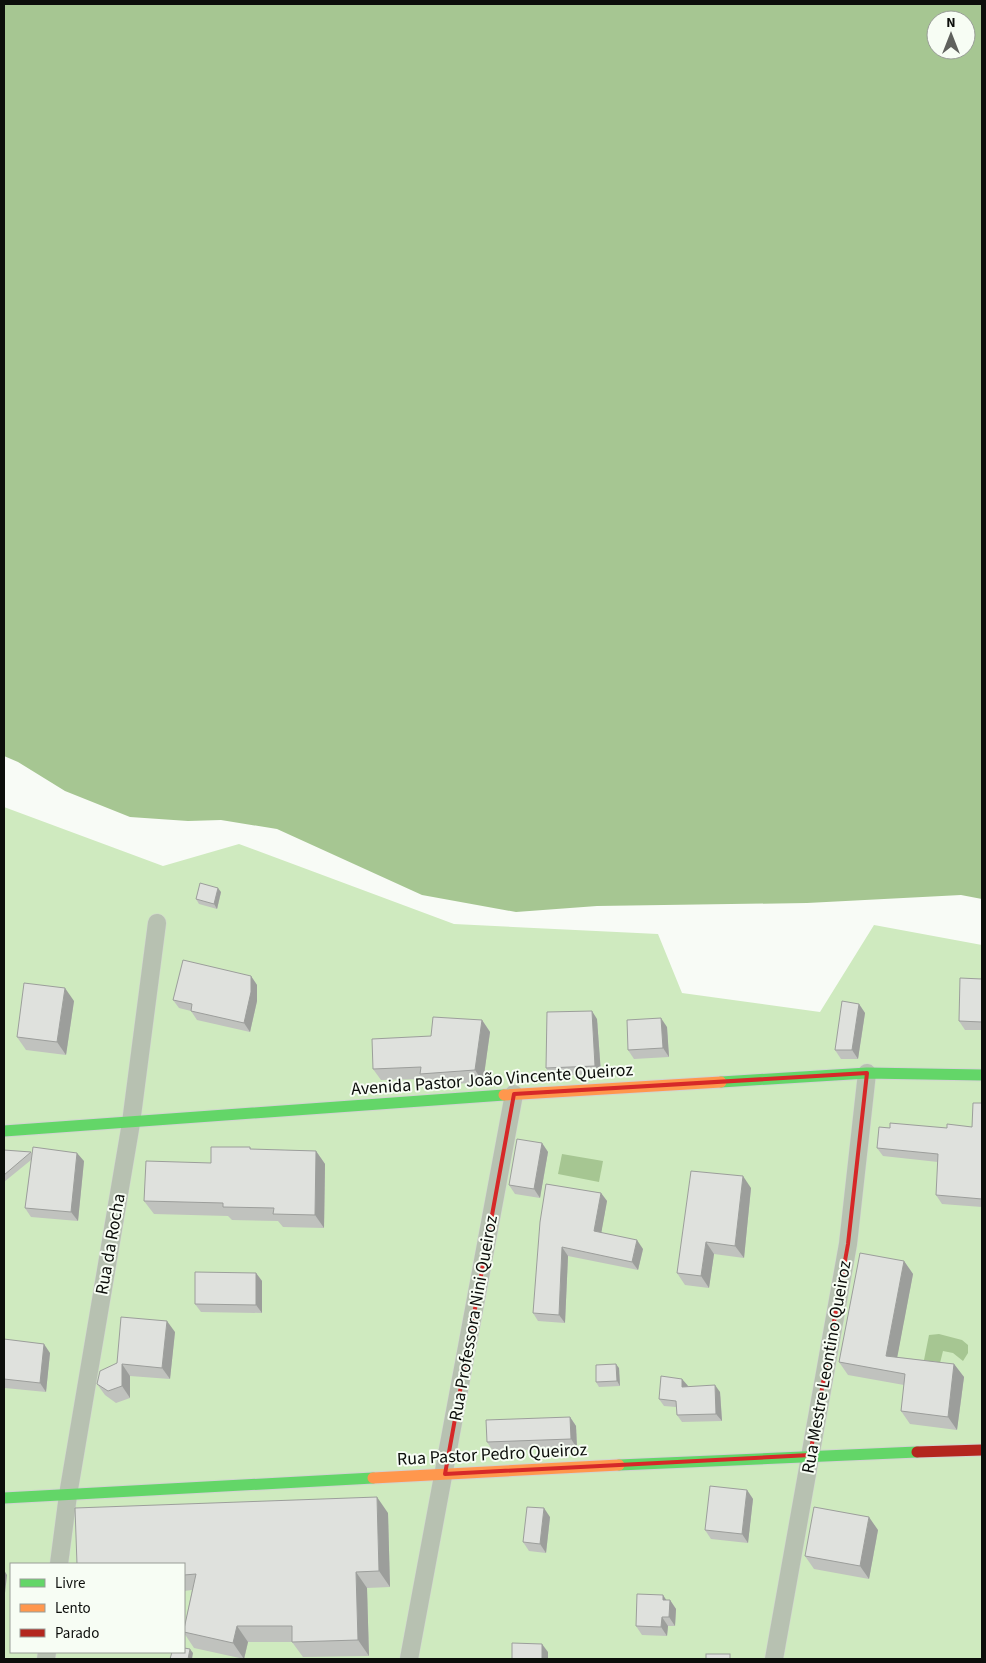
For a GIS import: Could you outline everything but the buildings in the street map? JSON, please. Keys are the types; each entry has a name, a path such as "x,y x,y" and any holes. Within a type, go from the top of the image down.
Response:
{"street":[{"name":"Rua da Rocha","path":"59,1563 68,1495 131,1123 157,923"},
{"name":"Avenida Pastor João Vincente Queiroz","path":"4,1131 514,1094 868,1073 982,1075"},
{"name":"Rua Mestre Leontino Queiroz","path":"774,1659 848,1244 868,1073"},
{"name":"Rua Professora Nini Queiroz","path":"409,1659 445,1474 514,1094"},
{"name":"Rua Pastor Pedro Queiroz","path":"4,1498 810,1455 982,1450"}],"highlighted area":[{"path":"867,1073 848,1244 810,1455 445,1474 514,1094"}],"shaded area":[{"path":"4,4 982,4 982,899 961,895 807,903 597,906 516,912 422,895 277,829 221,820 188,821 130,817 65,791 18,762 4,756"},
{"path":"4,807 163,866 239,844 454,924 658,934 682,993 820,1012 874,925 982,945 982,1659 4,1659"},
{"path":"562,1154 603,1161 599,1182 558,1174"},
{"path":"939,1334 962,1340 968,1345 968,1353 963,1361 953,1353 943,1351 939,1367 930,1365 924,1360 929,1335"}],"traffic: fast":[{"path":"721,1082 867,1073 982,1075"},
{"path":"4,1131 504,1095"},
{"path":"619,1465 917,1452"},
{"path":"4,1498 373,1478"}],"traffic: slow":[{"path":"504,1095 721,1082"},
{"path":"373,1478 619,1465"}],"traffic: jam":[{"path":"917,1452 982,1450"}]}
